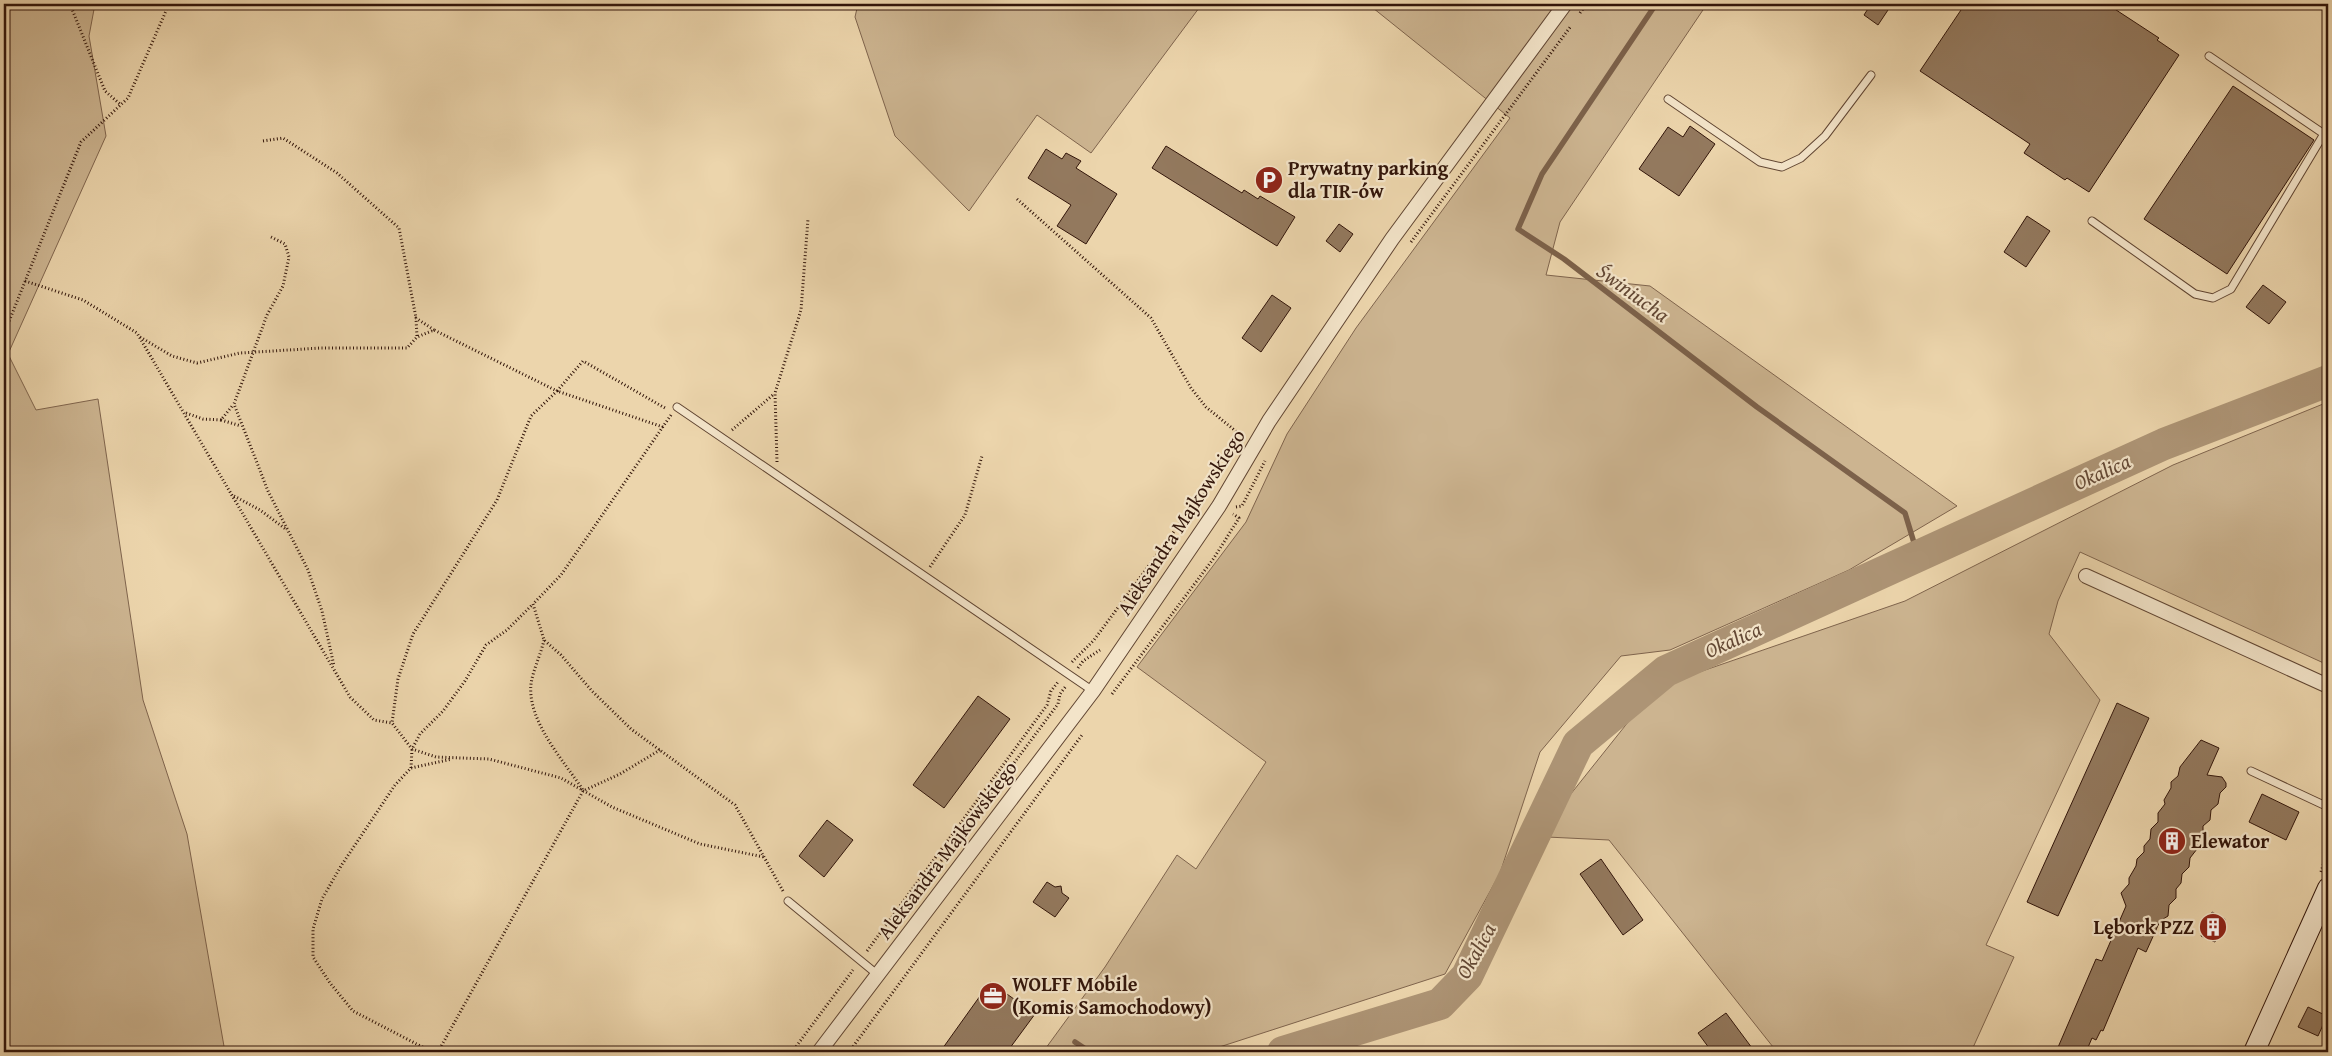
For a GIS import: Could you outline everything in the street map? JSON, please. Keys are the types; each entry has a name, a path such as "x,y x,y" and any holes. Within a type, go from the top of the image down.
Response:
{"street":[{"name":"Aleksandra Majkowskiego","path":"820,1052 1093,691 1220,506 1255,446 1392,239 1565,4"},
{"path":"2086,576 2328,686"},
{"path":"2254,1052 2324,909 2324,881"}],"lane":[{"path":"2209,56 2324,134"},
{"path":"1668,99 1760,162 1782,166 1801,158 1825,136 1871,76"},
{"path":"2092,221 2195,294 2213,298 2231,289 2328,127"},
{"path":"677,407 1093,691"},
{"path":"2250,772 2328,807"},
{"path":"788,901 878,975"}],"path":[{"path":"70,4 105,91 121,105"},
{"path":"4,334 80,142 128,98 169,4"},
{"path":"263,141 283,138 337,174 399,228 416,318 417,337"},
{"path":"1017,199 1150,318 1191,388 1206,406 1230,428 1255,446"},
{"path":"777,475 775,394 801,310 808,219"},
{"path":"221,420 234,404 267,315 283,286 289,257 285,244 271,237"},
{"path":"25,281 84,300 172,356 197,363 252,353 321,348 407,348 417,337 434,330"},
{"path":"416,318 434,330 557,392 663,428"},
{"path":"139,336 350,697 374,720 392,723 412,749 436,757 489,759 561,778 612,807 700,844 764,858"},
{"path":"392,723 398,679 413,634 496,500 531,416 557,392 583,361 673,412 561,575 507,630 486,645 465,681 443,711 420,734 412,749 411,768 390,793 341,866 322,899 313,929 313,957 330,983 353,1011 432,1052"},
{"path":"723,438 775,394"},
{"path":"234,404 268,491 308,570 322,611 334,670"},
{"path":"185,413 203,419 221,420 241,426"},
{"path":"924,575 965,515 982,456"},
{"path":"233,495 260,510 288,530"},
{"path":"533,604 544,640 631,729 735,805 788,901"},
{"path":"544,640 531,684 533,710 550,741 583,791"},
{"path":"941,862 1058,704 1060,694 1083,661 1104,648"},
{"path":"438,1052 583,791 620,774 660,750"},
{"path":"411,768 460,758"},
{"path":"2324,881 2328,849"}],"shaded area":[{"path":"4,4 95,4 89,36 106,136 8,354 36,410 98,399 143,700 187,834 225,1052 4,1052"},
{"path":"858,4 1202,4 1091,153 1037,115 969,211 895,136 855,17"},
{"path":"1368,4 1707,4 1560,222 1546,275 1650,286 1957,506 1849,570 1670,650 1621,656 1540,752 1500,873 1445,974 1204,1052 1043,1052 1105,967 1177,855 1196,869 1266,762 1137,667 1246,522 1287,434 1356,328 1510,118"},
{"path":"2328,402 2328,665 2080,552 2058,601 2049,634 2100,700 1986,945 2014,957 1971,1052 1777,1052 1609,840 1547,837 1566,800 1656,687 1905,601 2173,465"}],"building":[{"path":"1871,4 1892,4 1878,25 1864,15"},
{"path":"1965,4 2107,4 2159,38 2157,40 2179,55 2089,192 2067,178 2065,180 2024,153 2030,144 1920,71"},
{"path":"2233,86 2314,140 2227,274 2144,219"},
{"path":"1690,126 1715,144 1679,196 1639,169 1668,127 1683,137"},
{"path":"1166,146 1242,193 1244,190 1258,199 1260,196 1295,217 1277,246 1152,168"},
{"path":"1046,149 1062,159 1066,153 1081,161 1076,168 1117,194 1086,244 1057,226 1071,205 1028,178"},
{"path":"2027,216 2050,231 2026,267 2004,252"},
{"path":"1339,224 1353,234 1340,252 1326,241"},
{"path":"2263,285 2286,302 2269,324 2246,307"},
{"path":"1272,295 1291,308 1261,352 1242,338"},
{"path":"978,696 1010,719 944,808 913,785"},
{"path":"2117,703 2149,718 2058,916 2027,902"},
{"path":"2201,740 2219,748 2207,775 2222,777 2226,787 2220,793 2218,804 2211,810 2210,820 2203,826 2203,835 2198,841 2197,849 2190,858 2189,867 2182,874 2181,883 2176,889 2176,898 2169,905 2168,916 2160,921 2146,952 2138,948 2103,1031 2101,1030 2096,1040 2092,1038 2086,1052 2056,1052 2096,959 2102,961 2126,906 2121,893 2129,884 2129,878 2136,866 2137,859 2144,852 2144,846 2150,839 2151,829 2158,822 2158,813 2165,804 2164,800 2171,788 2171,782 2178,776 2180,767"},
{"path":"2262,794 2299,812 2286,840 2249,822"},
{"path":"827,820 853,840 824,877 799,856"},
{"path":"1601,859 1643,920 1623,935 1580,874"},
{"path":"1047,882 1055,887 1061,886 1062,893 1069,898 1055,917 1033,902"},
{"name":"Lębork PZZ","path":"2212,912 2225,919 2215,942 2201,936"},
{"path":"990,982 1035,1014 1007,1052 940,1052"},
{"path":"2308,1007 2327,1016 2318,1036 2298,1027"},
{"path":"1726,1013 1755,1052 1712,1052 1698,1033"}],"waterway":[{"name":"Świniucha","path":"1656,4 1542,174 1518,229 1564,259 1757,407 1905,513 1918,556"},
{"name":"Okalica","path":"1283,1052 1440,1004 1467,976 1578,744 1666,671 2164,444 2328,381"},
{"path":"1075,1042 1090,1052"}],"place":[{"name":"Prywatny parking dla TIR-ów","path":"1269,180"},
{"name":"Elewator","path":"2172,841"},
{"name":"Lębork PZZ","path":"2213,927"},
{"name":"WOLFF Mobile (Komis Samochodowy)","path":"993,996"}]}
